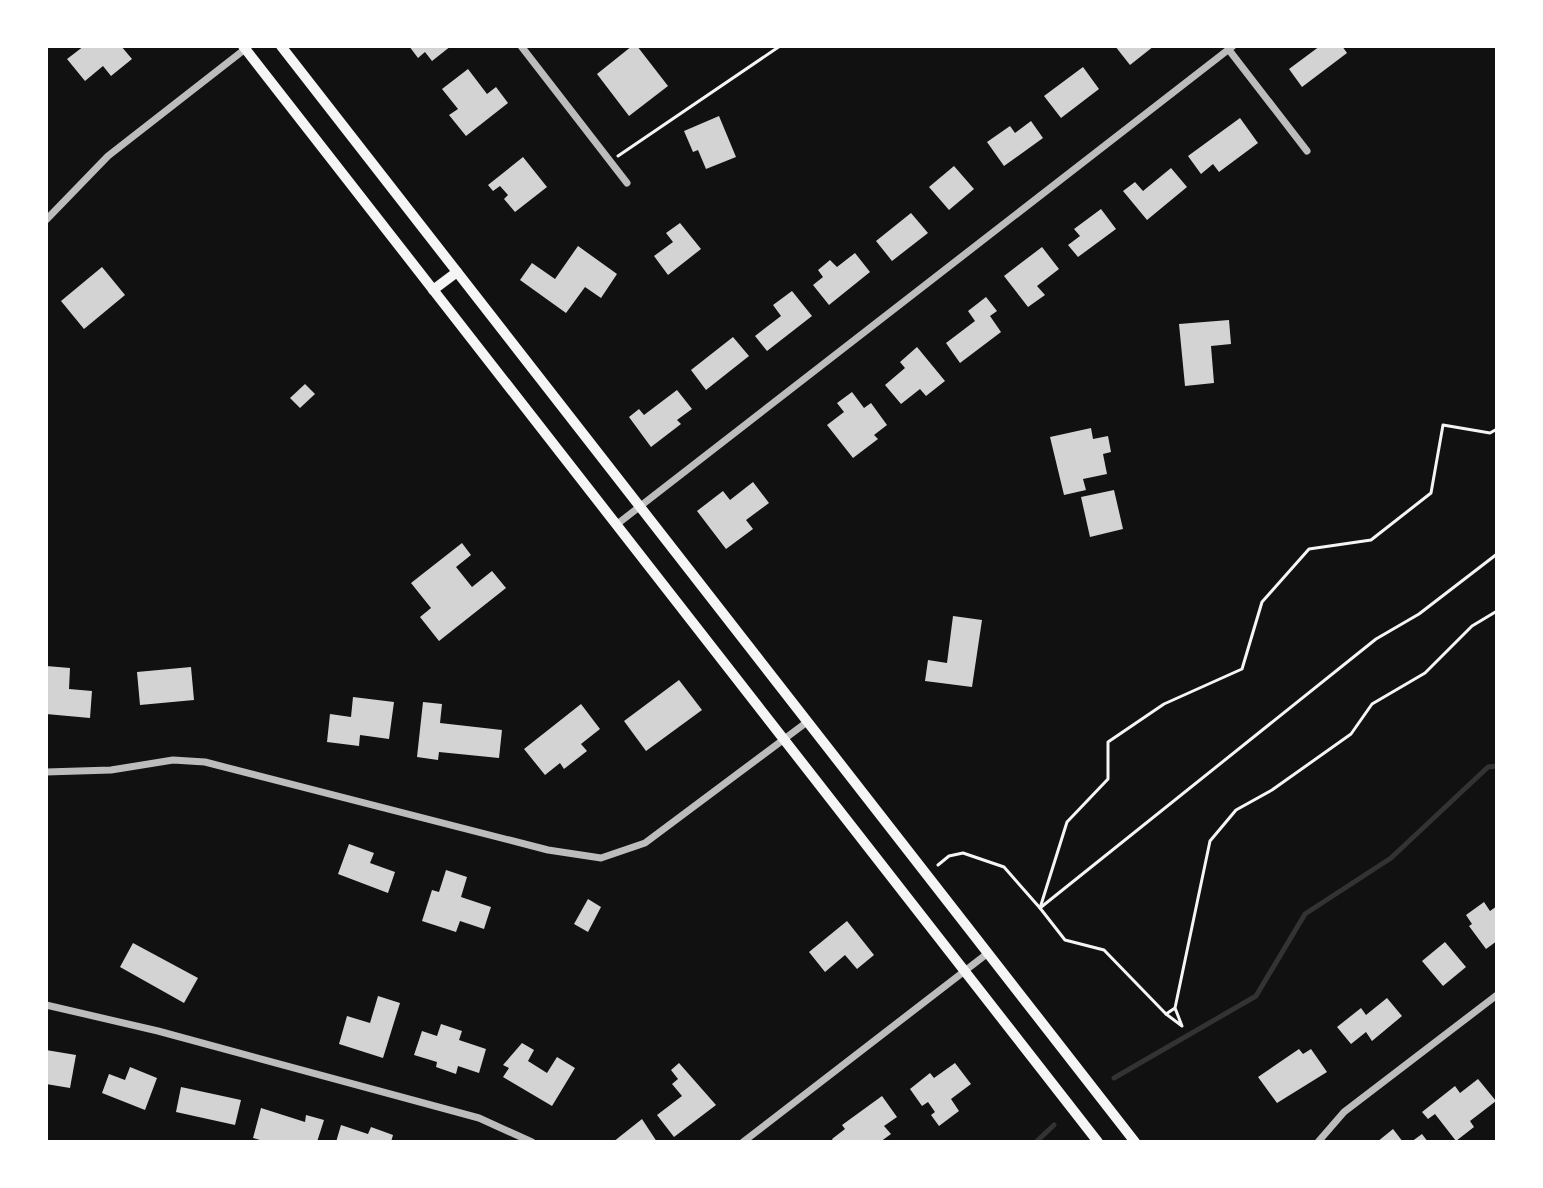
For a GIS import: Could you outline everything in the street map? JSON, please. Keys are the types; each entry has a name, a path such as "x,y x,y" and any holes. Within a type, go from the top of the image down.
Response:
{"main road":[{"path":"281,46 1135,1142"},
{"path":"246,47 1098,1142"},
{"path":"433,290 457,272"}],"street":[{"path":"521,46 627,183"},
{"path":"46,220 108,156 246,47"},
{"path":"616,525 1231,48 1307,151"},
{"path":"46,772 111,770 173,760 205,762 548,850 601,858 645,843 807,722"},
{"path":"743,1142 988,953"},
{"path":"1318,1142 1344,1112 1497,995"},
{"path":"46,1005 158,1031 479,1118 532,1142"}],"path":[{"path":"610,161 780,46"},
{"path":"1040,908 1067,822 1108,779 1108,742 1164,704 1242,669 1262,602 1309,549 1371,540 1431,493 1443,425 1490,433 1497,429"},
{"path":"1040,908 1376,639 1419,614 1497,554"},
{"path":"938,865 949,856 963,853 1004,867 1065,940 1104,950 1166,1014 1182,1026 1175,1008 1210,841 1236,810 1272,790 1351,734 1372,704 1425,673 1472,626 1497,611"},
{"path":"1166,1014 1175,1008"}],"building":[{"path":"84,46 121,46 132,59 111,76 103,66 85,81 67,59"},
{"path":"409,46 451,46 432,61 425,52 418,58"},
{"path":"632,46 637,46 668,86 629,116 597,74"},
{"path":"1115,46 1154,46 1130,65"},
{"path":"1320,46 1342,46 1347,53 1302,87 1289,69"},
{"path":"1083,67 1099,89 1061,118 1044,96"},
{"path":"468,69 487,94 496,87 508,103 466,136 449,115 458,109 442,89"},
{"path":"719,116 736,157 706,169 698,150 693,152 684,131"},
{"path":"1240,118 1258,143 1219,172 1213,164 1201,174 1188,156"},
{"path":"1031,121 1043,138 1004,166 987,142 1010,126 1015,133"},
{"path":"523,157 547,187 515,212 504,199 508,195 500,186 493,191 488,185"},
{"path":"954,166 974,189 949,210 929,187"},
{"path":"1171,168 1187,187 1147,220 1123,191 1135,182 1143,191"},
{"path":"1101,209 1116,229 1078,257 1068,245 1080,236 1074,229"},
{"path":"911,213 928,233 892,261 876,241"},
{"path":"680,223 701,249 668,275 654,256 673,242 666,233"},
{"path":"578,246 617,274 601,298 585,287 566,313 520,280 532,263 555,279"},
{"path":"1042,247 1059,269 1037,286 1045,295 1028,307 1004,276"},
{"path":"855,253 870,272 829,305 813,285 823,277 818,270 830,260 837,267"},
{"path":"102,267 125,295 84,329 61,301"},
{"path":"792,291 812,316 767,351 755,336 781,316 773,305"},
{"path":"986,297 997,311 990,316 1001,332 960,363 946,343 975,321 968,311"},
{"path":"1229,320 1231,344 1211,346 1214,383 1185,386 1179,324"},
{"path":"733,337 749,356 706,390 691,370"},
{"path":"917,347 945,381 926,396 920,389 901,404 885,385 905,368 900,362"},
{"path":"305,384 315,394 300,408 290,398"},
{"path":"677,390 692,409 677,420 681,424 651,447 629,417 639,409 644,415"},
{"path":"852,392 864,408 871,403 887,425 874,435 878,439 853,458 827,425 844,412 837,403"},
{"path":"1091,428 1093,439 1108,436 1111,452 1103,454 1107,474 1083,479 1086,490 1064,495 1050,437"},
{"path":"753,482 769,503 746,520 753,529 726,549 697,511 723,491 730,500"},
{"path":"1114,490 1123,529 1090,537 1081,497"},
{"path":"462,543 471,555 456,567 472,587 492,571 506,588 439,641 420,617 431,608 411,583"},
{"path":"953,616 982,620 972,687 925,681 928,660 947,663"},
{"path":"46,666 70,668 69,689 92,691 90,718 46,714"},
{"path":"191,667 194,700 140,705 137,672"},
{"path":"679,680 702,710 646,751 624,721"},
{"path":"353,697 394,702 389,739 360,735 359,746 327,742 330,714 351,717"},
{"path":"423,702 442,704 440,723 502,730 499,758 439,752 438,760 417,757"},
{"path":"581,704 600,729 581,744 587,751 564,769 560,763 545,775 524,749"},
{"path":"349,844 374,853 370,863 395,872 388,893 338,874"},
{"path":"446,870 467,877 461,897 491,907 484,929 460,921 456,932 422,921 432,890 439,892"},
{"path":"588,899 601,907 588,932 574,924"},
{"path":"1484,902 1490,911 1497,906 1497,941 1486,949 1469,926 1472,924 1466,915"},
{"path":"847,921 874,955 857,969 845,955 825,972 809,952"},
{"path":"1445,942 1466,967 1443,986 1422,961"},
{"path":"133,943 198,978 184,1003 120,967"},
{"path":"378,996 400,1003 383,1058 339,1044 347,1016 370,1023"},
{"path":"1387,998 1402,1016 1372,1041 1366,1032 1351,1044 1337,1027 1361,1008 1366,1015"},
{"path":"441,1024 462,1031 459,1040 486,1049 479,1073 458,1066 456,1074 436,1067 437,1062 414,1055 422,1031 437,1036"},
{"path":"522,1043 534,1050 528,1061 547,1073 557,1057 575,1068 552,1106 503,1077 509,1068 503,1065"},
{"path":"1299,1049 1303,1054 1311,1049 1327,1072 1277,1103 1258,1077"},
{"path":"46,1050 76,1055 70,1088 46,1084"},
{"path":"679,1063 716,1105 674,1137 657,1115 682,1096 672,1084 678,1079 671,1070"},
{"path":"955,1063 971,1084 951,1099 959,1111 939,1126 931,1115 935,1112 928,1102 922,1106 910,1089 930,1073 934,1078"},
{"path":"130,1067 157,1078 145,1110 102,1093 109,1074 125,1080"},
{"path":"1478,1079 1496,1101 1470,1121 1474,1127 1456,1141 1435,1114 1428,1119 1422,1112 1455,1086 1460,1093"},
{"path":"181,1087 241,1100 235,1125 176,1112"},
{"path":"882,1096 897,1117 884,1126 891,1134 880,1142 834,1142 832,1139 845,1129 842,1125"},
{"path":"261,1108 305,1122 306,1115 324,1120 317,1142 267,1142 253,1138"},
{"path":"642,1119 657,1142 613,1142"},
{"path":"341,1125 368,1134 371,1127 393,1135 391,1142 336,1142"},
{"path":"1393,1129 1403,1142 1377,1142"},
{"path":"1422,1134 1428,1142 1411,1142"}],"waterway":[{"path":"1114,1078 1256,996 1305,914 1391,858 1488,767 1497,766"},
{"path":"1036,1142 1054,1125"}]}
